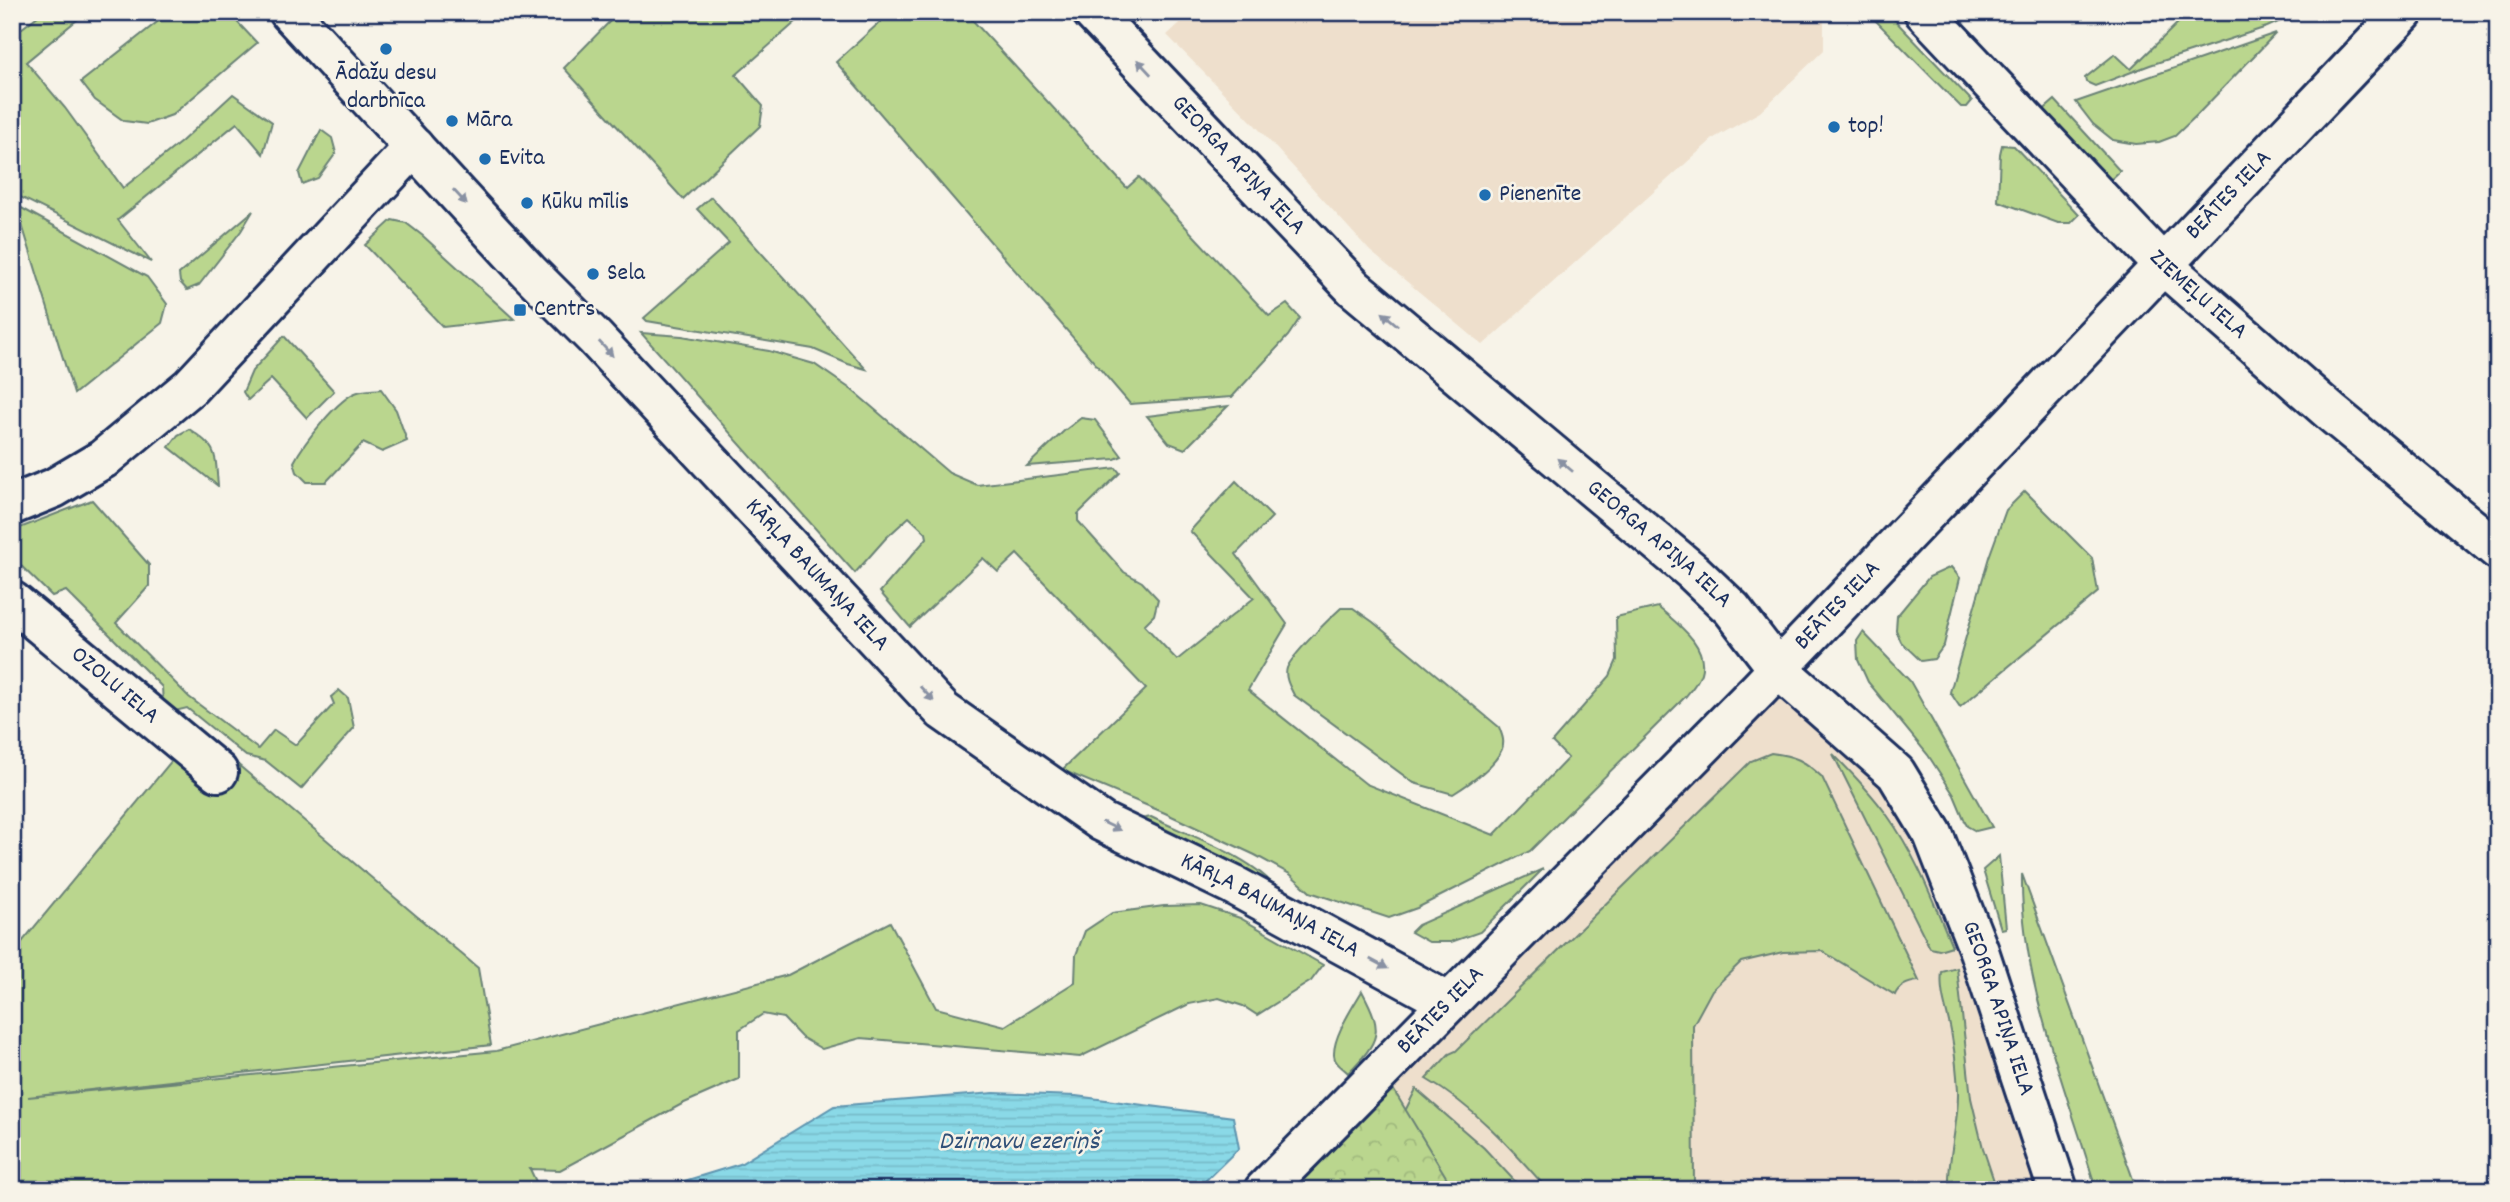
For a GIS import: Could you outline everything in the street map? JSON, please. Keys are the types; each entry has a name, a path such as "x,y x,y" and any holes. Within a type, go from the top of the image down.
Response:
{"street":[{"name":"KĀRĻA BAUMAŅA IELA","path":"289,12 528,271 596,338 943,711 1102,822 1233,885 1448,1002"},
{"name":"GEORGA APIŅA IELA","path":"1092,12 1354,288 1692,571 1732,609 1778,669 1896,774 1933,834 1979,951 2058,1190"},
{"name":"ZIEMEĻU IELA","path":"1924,12 2164,266 2333,414 2498,550"},
{"name":"BEĀTES IELA","path":"1264,1190 1778,669 2404,12"},
{"path":"12,505 54,488 103,459 190,387 414,146"},
{"name":"OZOLU IELA","path":"12,601 218,772"}],"shaded area":[{"name":"Pienenīte","path":"1192,12 1824,12 1824,50 1760,112 1714,138 1483,345 1370,251 1254,124 1167,35"},
{"path":"1778,669 1896,773 2058,1190 1454,1190 1381,1069"}],"green space":[{"path":"58,12 84,14 26,62 65,108 123,188 181,142 233,94 272,122 263,154 237,123 118,220 151,262 12,193 12,36 39,15"},
{"path":"170,12 228,12 257,43 172,115 147,124 124,121 95,100 81,82"},
{"path":"619,12 807,12 736,75 763,106 760,126 683,199 564,68"},
{"path":"891,12 965,12 1127,188 1139,177 1269,316 1287,304 1300,318 1288,336 1232,397 1130,404 836,62"},
{"path":"1876,12 1887,12 1972,101 1967,107 1961,107 1875,20"},
{"path":"2189,12 2291,12 2283,20 2267,27 2095,86 2086,82 2085,78 2115,54 2131,69"},
{"path":"2276,33 2175,136 2159,142 2136,144 2113,140 2093,124 2076,102"},
{"path":"2055,100 2120,171 2107,183 2041,112"},
{"path":"321,130 332,138 336,153 318,178 302,184 299,173"},
{"path":"2002,145 2014,146 2079,215 2071,223 2058,223 1998,201"},
{"path":"711,197 866,369 813,349 647,321 644,318 729,243 697,209"},
{"path":"16,205 147,277 167,304 162,323 74,394"},
{"path":"253,211 199,285 187,290 180,282 179,274"},
{"path":"392,220 406,223 423,236 514,319 443,327 365,245"},
{"path":"641,333 682,336 769,351 814,364 852,390 949,473 977,485 1116,468 1120,473 1078,514 1078,521 1124,572 1142,582 1158,599 1154,615 1144,625 1177,660 1254,598 1190,531 1236,481 1272,517 1236,554 1287,624 1248,690 1366,784 1494,835 1568,758 1552,742 1610,676 1617,660 1616,617 1658,607 1696,644 1702,663 1701,673 1686,696 1530,851 1417,908 1389,918 1310,892 1290,874 1255,855 1165,813 1062,770 1146,689 1017,554 998,572 983,558 910,627 880,592 927,538 926,533 909,517 855,573"},
{"path":"284,336 334,391 307,418 271,379 248,400 243,392 252,371"},
{"path":"381,389 396,410 407,441 382,452 363,443 326,482 307,482 297,472 294,462 313,433 350,396 361,391"},
{"path":"1228,406 1185,449 1169,443 1147,416"},
{"path":"1081,418 1095,420 1122,456 1115,459 1027,466 1064,431"},
{"path":"189,429 210,446 216,465 218,486 169,447 178,435"},
{"path":"2025,491 2092,558 2098,592 1960,707 1950,692 1989,557 2006,510"},
{"path":"92,500 149,565 149,586 116,623 189,697 258,749 274,730 296,745 334,704 331,697 339,690 348,698 354,728 301,789 266,761 246,756 187,708 171,712 163,704 162,687 66,591 52,596 12,557 12,531"},
{"path":"1951,567 1960,578 1944,645 1934,659 1921,661 1901,642 1896,630 1897,616 1929,577"},
{"path":"1341,608 1353,608 1373,622 1499,727 1502,749 1494,762 1481,774 1453,794 1414,783 1294,695 1286,671 1290,662"},
{"path":"1863,632 1910,681 1992,827 1976,831 1967,826 1954,795 1928,755 1868,682 1858,660 1857,641"},
{"path":"197,730 478,968 491,1045 28,1097 496,1051 788,975 890,922 936,1008 1005,1026 1075,982 1076,955 1085,931 1112,913 1164,906 1201,905 1240,918 1323,965 1311,981 1257,1015 1243,1006 1219,998 1189,1004 1080,1057 861,1038 822,1049 801,1037 783,1018 763,1014 739,1030 739,1079 682,1104 560,1170 530,1169 540,1190 12,1190 12,954"},
{"path":"1771,753 1799,760 1822,777 1919,981 1905,985 1895,995 1822,951 1783,952 1741,962 1712,990 1693,1025 1694,1190 1548,1190 1476,1115 1426,1079 1751,761"},
{"path":"1833,754 1868,791 1907,846 1952,946 1939,950 1930,948"},
{"path":"1151,817 1237,857 1267,878 1278,890 1137,824 1141,819"},
{"path":"1999,856 2006,928 2001,929 1983,870"},
{"path":"1543,869 1480,932 1451,942 1429,942 1411,932 1418,925"},
{"path":"2022,874 2137,1190 2096,1189 2037,994 2023,914"},
{"path":"1957,968 1971,1098 1997,1190 1949,1190 1958,1091 1951,1029 1941,980 1942,972"},
{"path":"1362,991 1374,1016 1375,1035 1367,1052 1348,1073 1335,1060 1335,1047 1344,1022"},
{"path":"1381,1069 1454,1190 1264,1190"},
{"path":"1416,1089 1484,1148 1523,1190 1430,1190 1403,1115"}],"water":[{"name":"Dzirnavu ezeriņš","path":"994,1093 1076,1096 1233,1117 1239,1148 1196,1190 655,1190 740,1164 834,1106"}],"place":[{"name":"Ādažu desu darbnīca","path":"386,49"},
{"name":"Māra","path":"452,121"},
{"name":"top!","path":"1834,127"},
{"name":"Evita","path":"485,159"},
{"name":"Pienenīte","path":"1485,195"},
{"name":"Kūku mīlis","path":"527,203"},
{"name":"Sela","path":"593,274"},
{"name":"Centrs","path":"520,310"}]}
